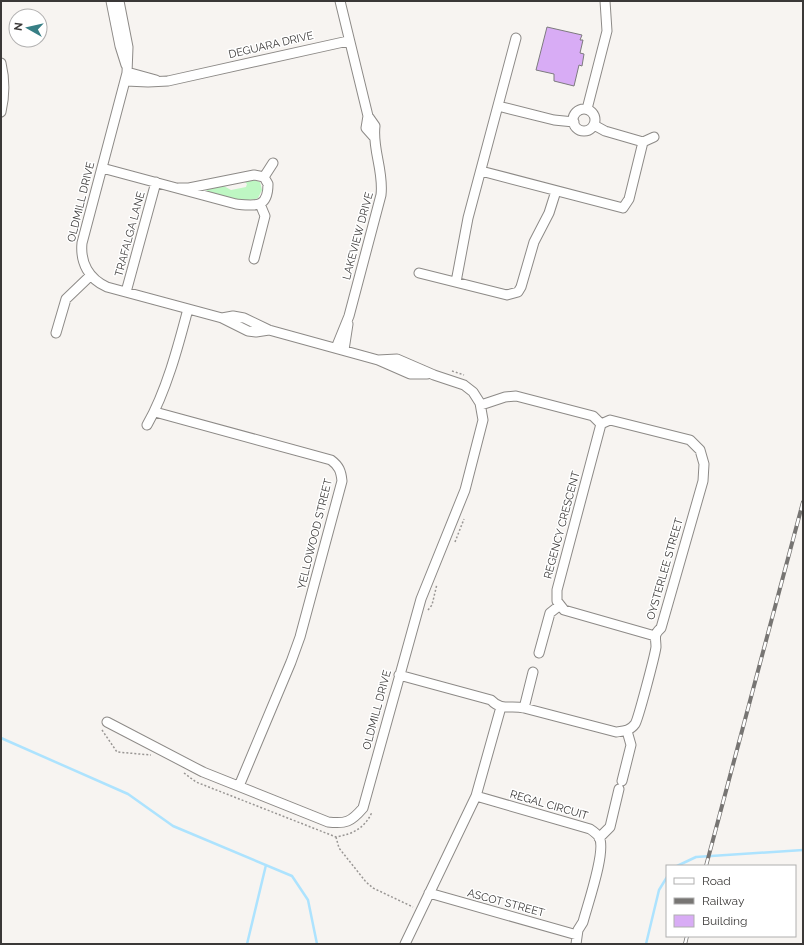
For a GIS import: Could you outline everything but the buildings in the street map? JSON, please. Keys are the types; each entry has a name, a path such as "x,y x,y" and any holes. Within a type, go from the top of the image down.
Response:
{"street":[{"path":"111,1 126,73"},
{"name":"OLDMILL DRIVE","path":"90,276 84,262 82,247 126,73 128,47 119,1"},
{"path":"340,1 348,41"},
{"path":"587,109 607,31 606,1"},
{"path":"456,282 468,218 516,38"},
{"name":"DEGUARA DRIVE","path":"126,73 160,81 348,41"},
{"name":"LAKEVIEW DRIVE","path":"340,349 381,195 382,175 374,137 366,128 368,116 348,41"},
{"path":"1,63 4,83 1,111"},
{"path":"498,106 554,120 574,122"},
{"path":"574,122 577,112 587,109"},
{"path":"574,122 576,126 582,130 589,130 594,125 594,115 587,109"},
{"path":"594,125 605,131 643,142 654,137"},
{"path":"481,171 623,208 628,199 643,142"},
{"path":"264,177 273,163"},
{"path":"102,168 236,204 254,206 260,204 264,200 268,189 268,182 264,177 254,175 189,188 179,188"},
{"name":"TRAFALGA LANE","path":"126,292 156,182"},
{"path":"419,273 507,295 513,295 518,292 521,287 534,242 549,213 556,191"},
{"path":"254,259 265,216 260,204"},
{"path":"56,334 66,299 90,276 104,285 186,309 222,318 233,316 244,318 269,330 378,360 397,359 434,375 464,384 473,392 481,405 508,396 519,396 593,416 601,424"},
{"path":"148,425 155,412 167,381 186,309"},
{"name":"OLDMILL DRIVE","path":"107,722 204,772 328,822 342,823 354,819 363,808 421,600 465,490 482,427 481,405"},
{"name":"YELLOWOOD STREET","path":"155,412 331,460 338,466 341,472 342,481 300,637 239,786"},
{"name":"OYSTERLEE STREET","path":"601,424 610,420 690,440 700,450 704,464 703,481 661,628 655,636 656,645 636,724 627,731"},
{"name":"REGENCY CRESCENT","path":"560,605 557,601 557,590 601,424"},
{"path":"539,653 550,613 560,605 564,610 655,636"},
{"path":"524,708 533,672"},
{"path":"399,675 491,700 497,706 505,708 513,706 524,708 616,732 627,731 631,745 610,826 599,838 601,849 599,864 577,940"},
{"path":"405,944 476,796 501,707"},
{"name":"REGAL CIRCUIT","path":"476,796 590,829 599,838"},
{"name":"ASCOT STREET","path":"429,893 577,940"}],"path":[{"path":"448,370 466,376"},
{"path":"454,542 465,514"},
{"path":"426,612 432,605 438,578"},
{"path":"102,730 118,752 155,756"},
{"path":"179,770 196,782 336,837 353,833 360,828 366,822 373,805"},
{"path":"336,837 339,848 366,882 373,888 421,910"}],"green space":[{"path":"251,179 260,182 262,190 258,198 246,200 231,199 216,196 206,191 209,188 222,185 231,190 246,187 247,184 243,180"}],"waterway":[{"path":"1,738 128,794 173,826 292,876 308,900 317,944"},
{"path":"679,865 696,857 803,850"},
{"path":"247,944 266,865"},
{"path":"646,944 659,890 666,879"}],"railway":[{"path":"706,865 803,502"},
{"path":"685,944 687,937"}]}
